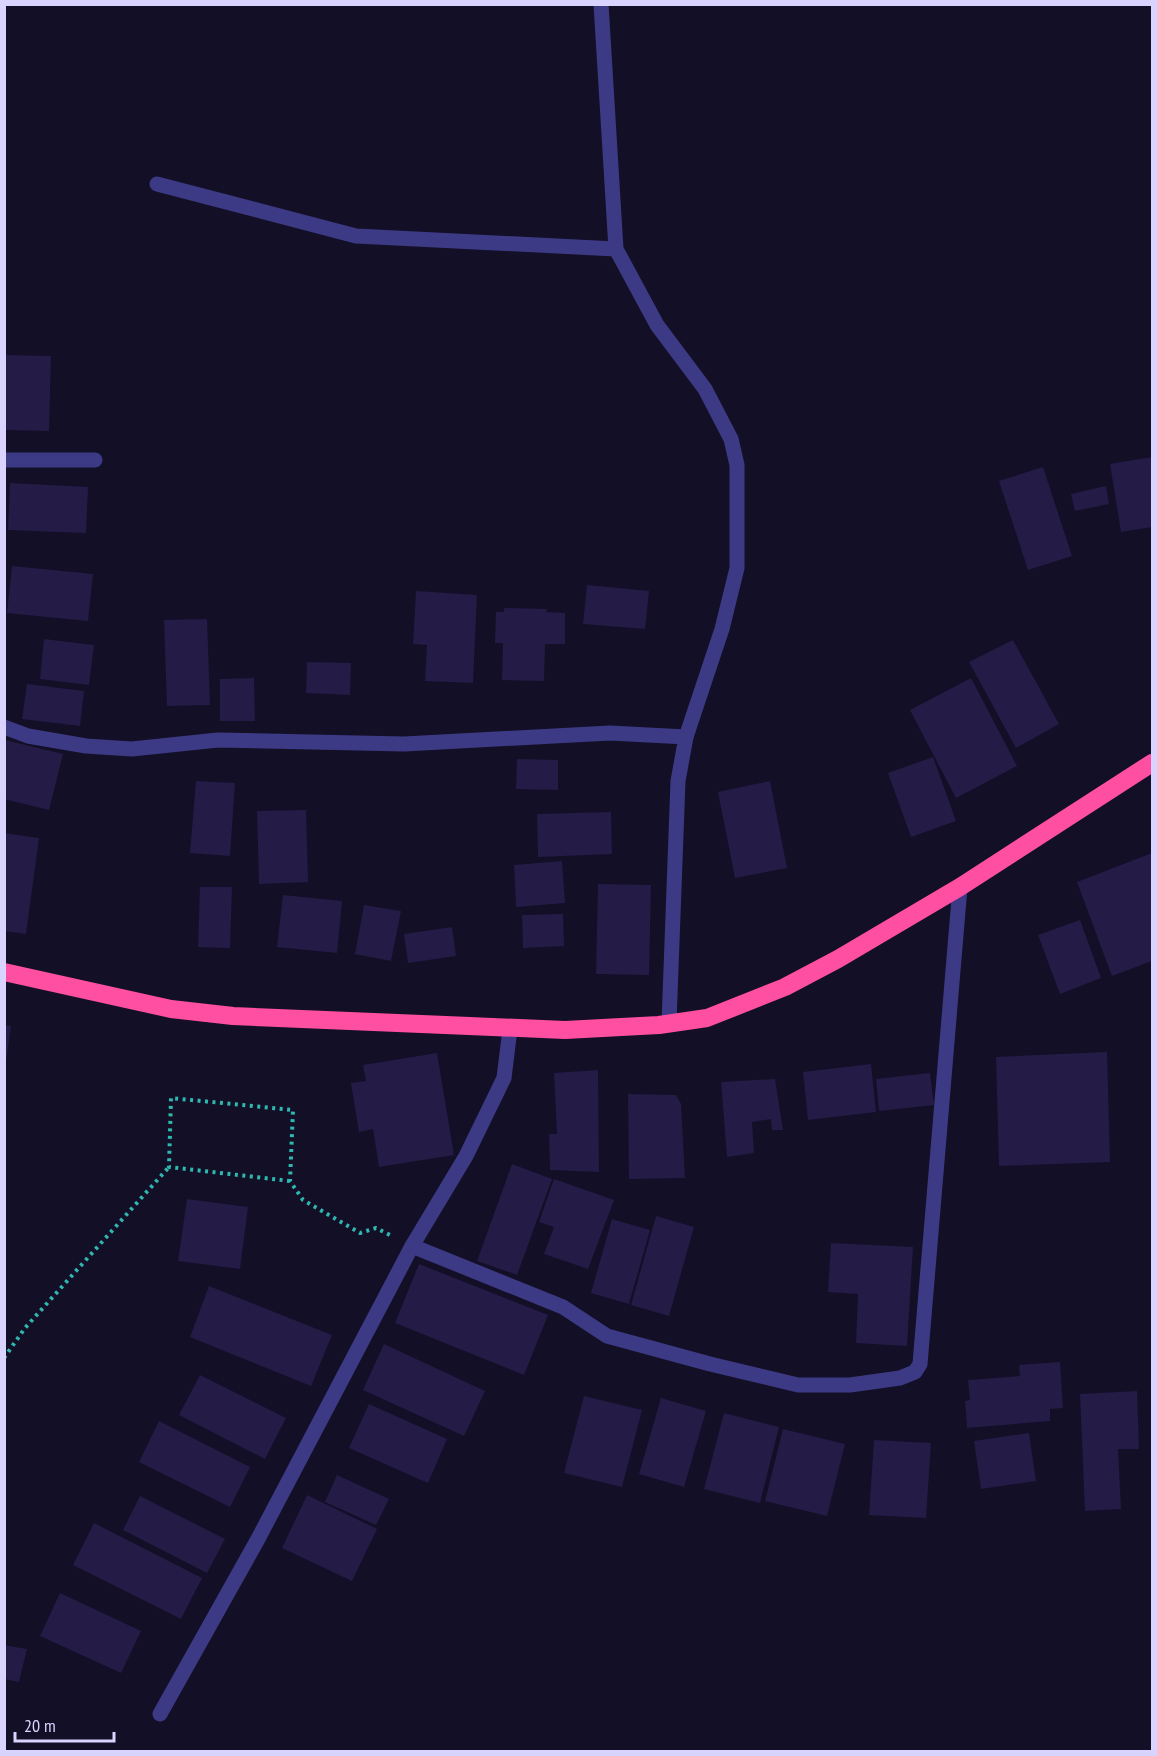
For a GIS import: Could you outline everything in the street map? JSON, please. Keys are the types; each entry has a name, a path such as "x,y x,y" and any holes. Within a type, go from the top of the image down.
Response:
{"highway":[{"path":"4,972 206,1014 566,1030 707,1018 785,987 838,959 960,887 1152,763"}],"street":[{"path":"601,4 616,249 657,325 705,389 731,439 737,465 737,568 722,629 686,737 678,781 669,1023"},
{"path":"157,184 356,236 616,249"},
{"path":"4,460 94,460"},
{"path":"4,728 28,736 51,740 132,749 218,740 404,744 610,733 686,737"},
{"path":"412,1246 562,1307 607,1336 710,1364 798,1385 850,1385 900,1378 915,1372 920,1364 960,887"},
{"path":"160,1714 258,1539 412,1246 466,1156 504,1078 510,1029"}],"path":[{"path":"4,1358 25,1328 170,1167 171,1098 292,1110 290,1181 303,1200 360,1233 376,1228 412,1246"},
{"path":"170,1167 290,1181"}],"building":[{"path":"4,355 51,356 49,431 4,430"},
{"path":"1152,457 1152,527 1121,532 1110,464"},
{"path":"1043,467 1072,556 1028,570 999,481"},
{"path":"10,483 88,487 86,533 8,530"},
{"path":"1106,486 1109,504 1075,511 1071,494"},
{"path":"12,566 93,574 88,621 7,613"},
{"path":"587,585 649,591 645,629 583,624"},
{"path":"416,591 477,595 473,683 425,681 427,645 413,644"},
{"path":"504,608 547,609 546,612 565,613 565,644 545,644 544,681 502,680 503,643 495,643 496,612 504,612"},
{"path":"207,619 210,705 167,706 164,620"},
{"path":"44,639 94,645 89,685 40,679"},
{"path":"1013,640 1059,724 1016,748 969,662"},
{"path":"307,662 351,663 350,695 306,693"},
{"path":"254,678 255,721 220,721 220,679"},
{"path":"971,678 1017,766 956,798 910,710"},
{"path":"27,684 84,691 80,726 22,719"},
{"path":"5,740 63,754 49,810 4,799"},
{"path":"933,757 956,821 911,837 888,773"},
{"path":"517,759 558,760 558,790 516,789"},
{"path":"196,781 235,783 230,856 190,853"},
{"path":"770,781 787,868 735,878 718,792"},
{"path":"306,810 308,882 259,884 257,811"},
{"path":"611,812 612,854 538,857 537,814"},
{"path":"4,833 39,838 26,934 4,931"},
{"path":"1152,853 1152,961 1112,976 1077,882"},
{"path":"562,861 565,903 516,907 514,865"},
{"path":"598,884 651,885 649,975 596,974"},
{"path":"200,887 232,887 230,948 198,947"},
{"path":"283,895 342,901 337,953 277,947"},
{"path":"364,905 401,911 391,961 355,954"},
{"path":"563,914 564,946 523,948 522,915"},
{"path":"1080,920 1101,978 1060,994 1038,935"},
{"path":"452,927 456,956 408,963 404,934"},
{"path":"4,1025 11,1026 6,1061 4,1061"},
{"path":"1107,1052 1110,1162 999,1166 996,1057"},
{"path":"437,1053 454,1155 379,1167 373,1129 359,1132 351,1083 366,1081 363,1065"},
{"path":"871,1064 876,1112 808,1120 803,1072"},
{"path":"598,1070 599,1172 550,1170 549,1134 557,1134 554,1073"},
{"path":"930,1073 934,1105 879,1111 876,1079"},
{"path":"775,1079 783,1130 772,1130 771,1119 752,1122 754,1153 727,1157 721,1082"},
{"path":"628,1094 676,1095 681,1104 685,1178 629,1179"},
{"path":"512,1164 552,1179 517,1275 477,1261"},
{"path":"554,1179 614,1200 588,1269 544,1254 554,1227 539,1222"},
{"path":"187,1199 248,1207 240,1269 178,1261"},
{"path":"656,1216 694,1227 669,1316 631,1305"},
{"path":"612,1219 650,1230 629,1304 591,1293"},
{"path":"831,1243 913,1247 907,1346 856,1343 858,1294 828,1292"},
{"path":"419,1264 548,1315 524,1375 395,1323"},
{"path":"209,1286 332,1335 311,1386 190,1337"},
{"path":"384,1344 485,1391 464,1436 363,1390"},
{"path":"1060,1362 1063,1408 1050,1409 1050,1421 967,1428 965,1401 970,1400 968,1380 1020,1376 1019,1365"},
{"path":"200,1375 286,1418 265,1459 179,1415"},
{"path":"1137,1391 1139,1449 1118,1449 1121,1509 1085,1511 1080,1394"},
{"path":"584,1396 642,1410 622,1487 564,1473"},
{"path":"661,1398 706,1411 684,1487 639,1474"},
{"path":"369,1404 447,1439 428,1483 349,1448"},
{"path":"724,1413 779,1427 760,1503 704,1489"},
{"path":"159,1421 250,1467 230,1507 139,1462"},
{"path":"783,1429 845,1444 827,1516 765,1501"},
{"path":"1029,1433 1036,1481 981,1489 974,1441"},
{"path":"874,1440 931,1443 926,1518 869,1515"},
{"path":"337,1475 389,1499 376,1525 325,1502"},
{"path":"307,1495 377,1529 352,1581 282,1548"},
{"path":"140,1496 225,1539 207,1573 123,1530"},
{"path":"94,1523 202,1578 181,1619 73,1565"},
{"path":"60,1593 141,1631 121,1673 40,1636"},
{"path":"4,1645 27,1649 19,1682 4,1679"}]}
